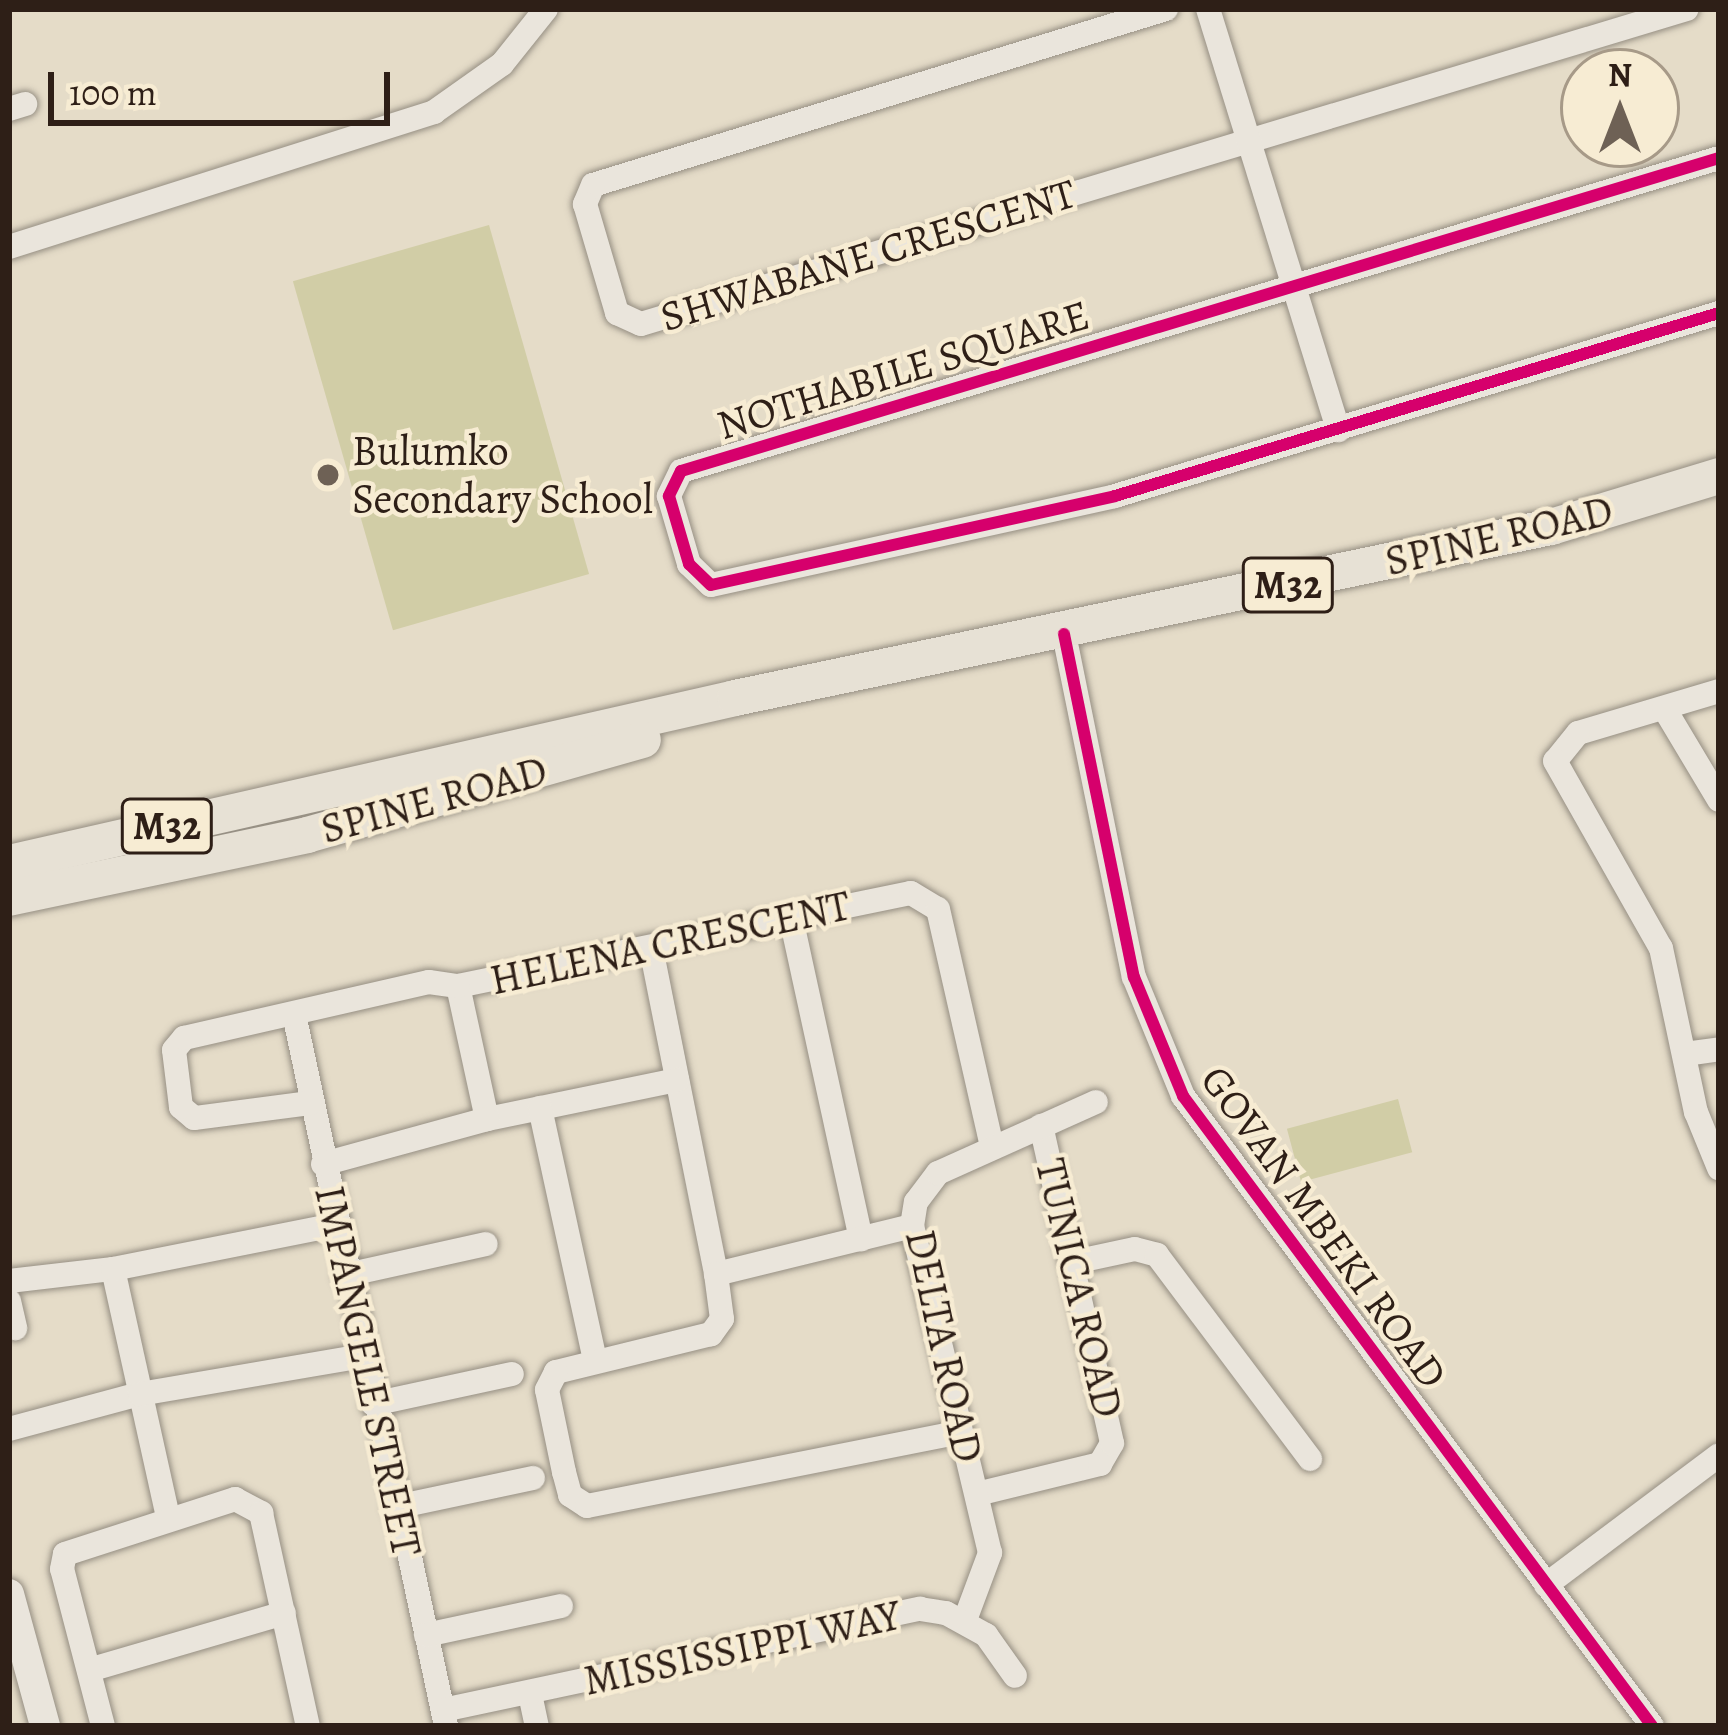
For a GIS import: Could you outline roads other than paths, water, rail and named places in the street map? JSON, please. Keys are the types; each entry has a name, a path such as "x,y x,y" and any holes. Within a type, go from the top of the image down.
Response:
{"main road":[{"name":"SPINE ROAD","path":"9,863 1551,527 1719,476"},
{"name":"SPINE ROAD","path":"9,898 444,800 854,678"}],"street":[{"path":"9,247 434,112 502,64 546,9"},
{"name":"SHWABANE CRESCENT","path":"1166,9 592,185 585,204 616,313 641,324 1687,9"},
{"path":"1208,9 1338,430"},
{"name":"NOTHABILE SQUARE","path":"1719,158 681,471 669,496 689,564 711,585 1042,515 1719,313"},
{"name":"GOVAN MBEKI ROAD","path":"1064,634 1134,977 1166,1064 1201,1124 1652,1726"},
{"path":"1719,691 1578,734 1561,748 1556,767 1661,949 1685,1054 1719,1168"},
{"path":"1664,708 1719,800"},
{"name":"HELENA CRESCENT","path":"487,1119 458,986 911,893 930,899 992,1146"},
{"path":"791,918 861,1239"},
{"path":"651,948 722,1319 711,1334 556,1372 547,1390 570,1495 587,1506 960,1432"},
{"path":"310,1103 214,1121 194,1118 181,1106 172,1064 184,1038 429,982 458,986"},
{"name":"IMPANGELE STREET","path":"294,1014 362,1356 444,1718"},
{"path":"1685,1054 1719,1049"},
{"path":"323,1164 487,1119 677,1080"},
{"name":"DELTA ROAD","path":"965,1621 990,1553 912,1226 916,1202 938,1173 1096,1102"},
{"path":"540,1108 595,1361"},
{"name":"TUNICA ROAD","path":"977,1494 1108,1456 1112,1432 1041,1126"},
{"path":"9,1281 113,1270 335,1225"},
{"path":"716,1274 912,1226"},
{"path":"346,1275 486,1244"},
{"path":"1075,1262 1135,1250 1157,1255 1310,1460"},
{"path":"113,1270 168,1517"},
{"path":"9,1301 15,1328"},
{"path":"9,1429 140,1394 362,1356"},
{"path":"374,1404 512,1374"},
{"path":"1546,1585 1719,1455"},
{"path":"396,1507 533,1478"},
{"path":"103,1726 62,1569 65,1554 168,1517 251,1503 261,1513 308,1726"},
{"path":"9,1594 45,1726"},
{"path":"426,1635 561,1606"},
{"name":"MISSISSIPPI WAY","path":"444,1718 530,1694 920,1610 965,1621 1004,1653 1015,1676"},
{"path":"89,1670 284,1613"},
{"path":"530,1694 537,1726"}],"place":[{"name":"Bulumko Secondary School","path":"328,475"}]}
